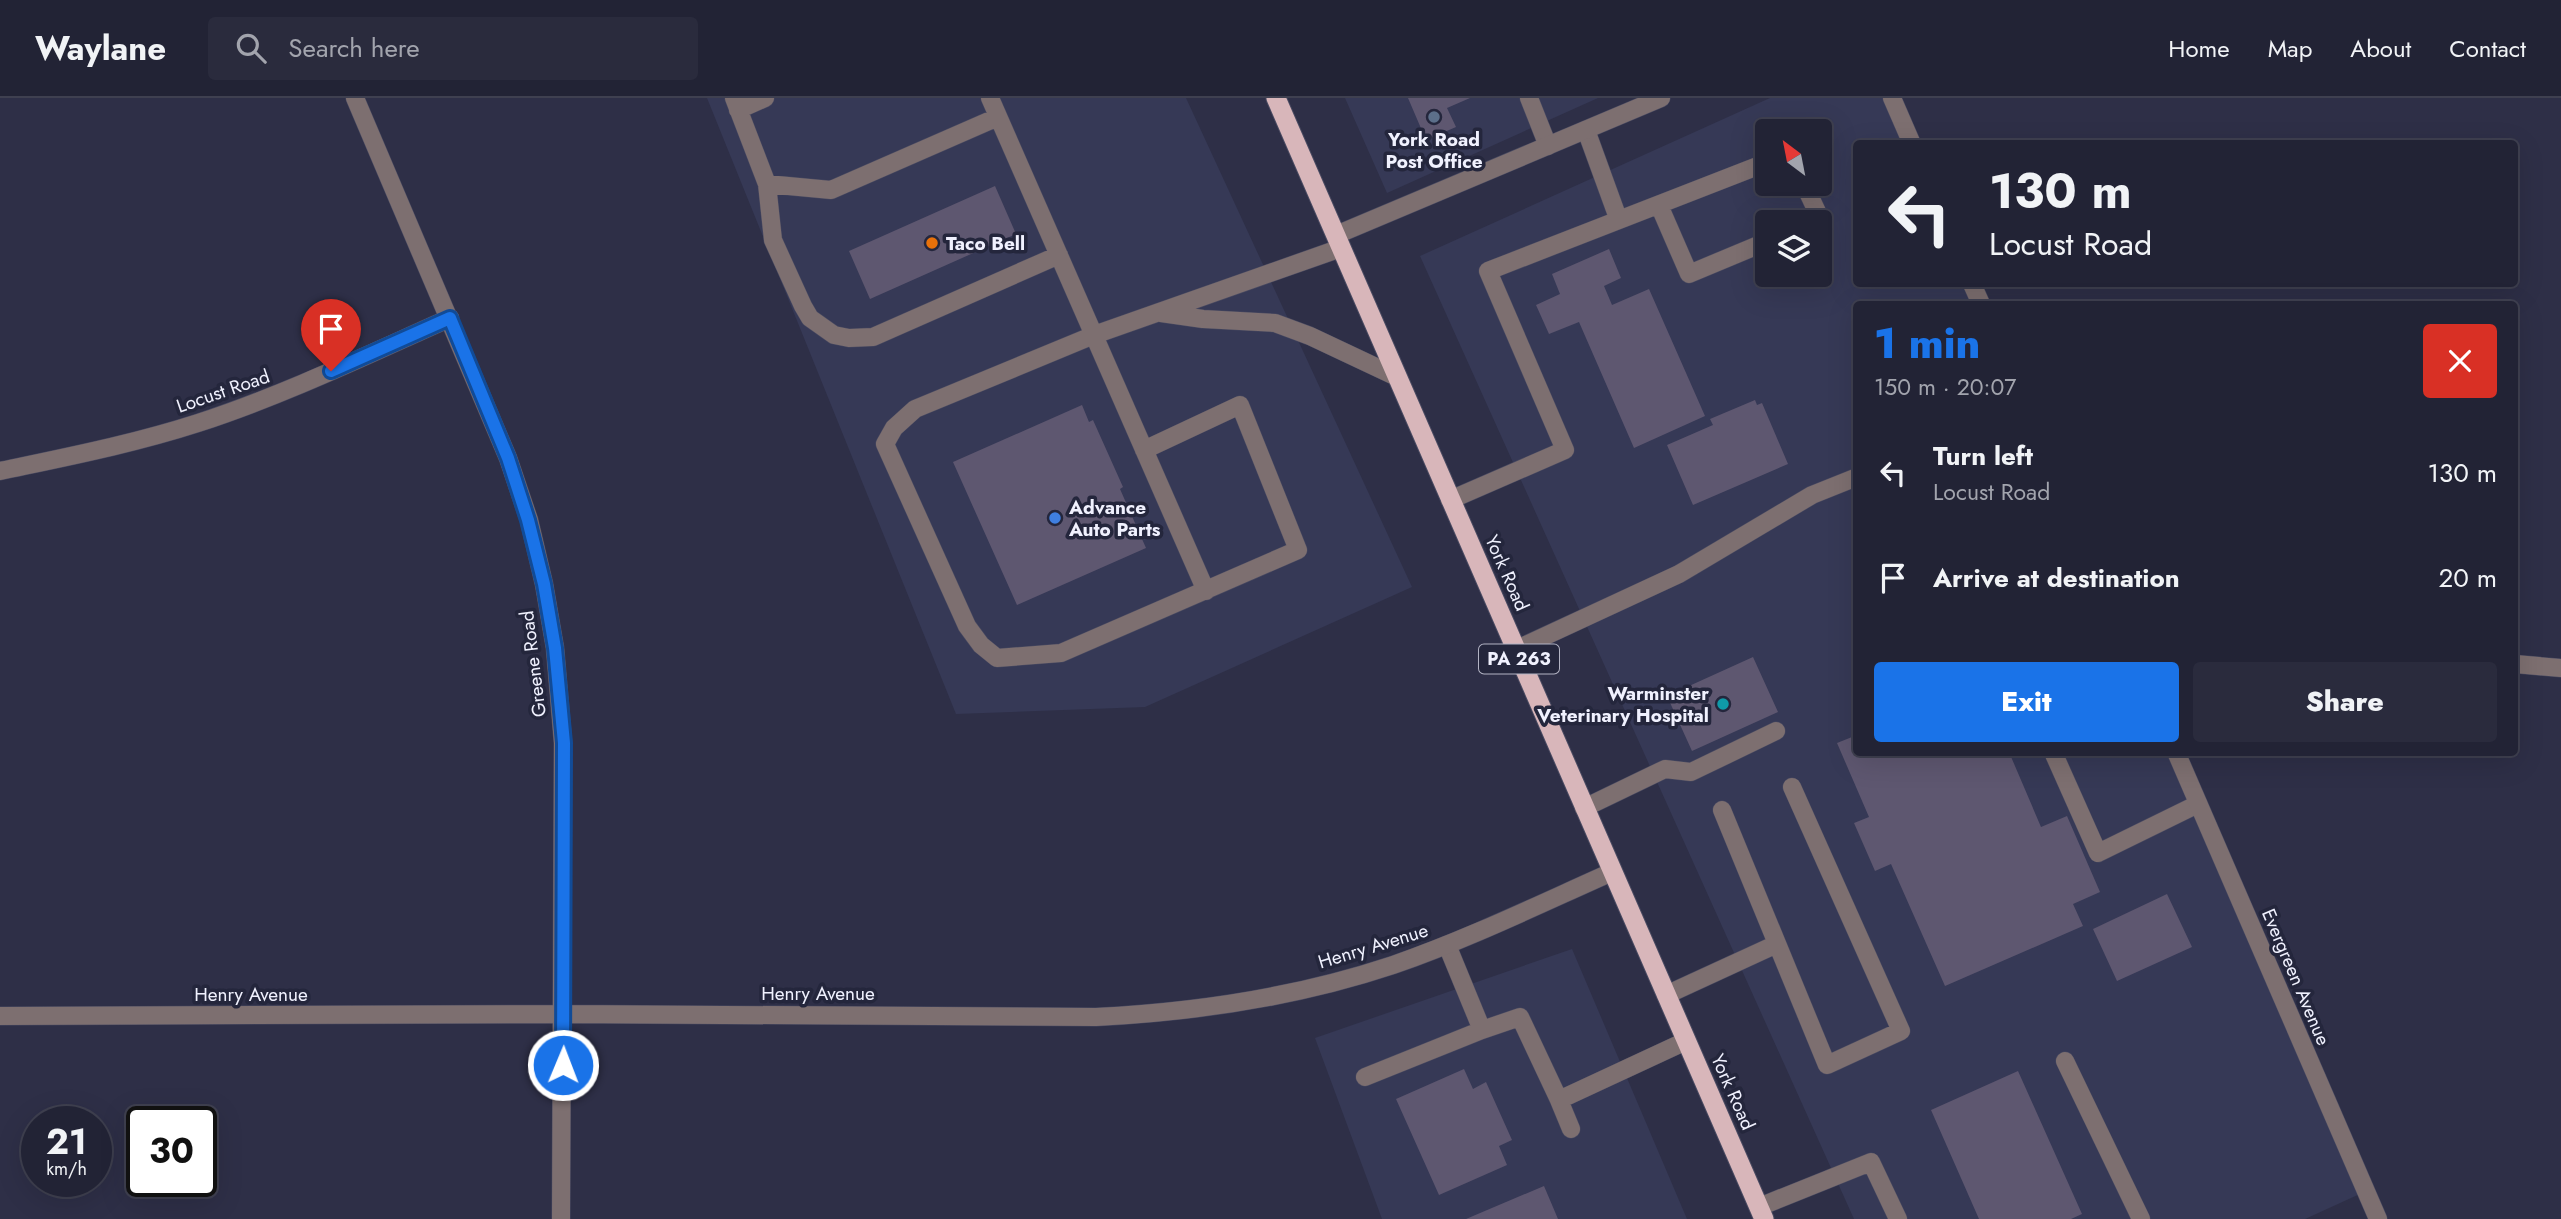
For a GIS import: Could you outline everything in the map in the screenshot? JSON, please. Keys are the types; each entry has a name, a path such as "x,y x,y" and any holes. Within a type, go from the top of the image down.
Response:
{"highway":[{"name":"York Road","path":"1276,98 1761,1213"}],"street":[{"name":"Greene Road","path":"355,98 508,458 528,520 544,584 555,648 564,743 561,1219"},
{"path":"765,98 736,104 768,184 773,240 810,318 834,335 849,338 873,337 1059,255"},
{"path":"990,98 1206,591"},
{"path":"1529,98 1548,146"},
{"path":"1144,450 1240,405 1298,550 1061,653 997,658 981,645 967,626 885,444 894,428 915,409 1094,335 1339,242 1548,146 1661,98"},
{"path":"1892,98 1910,140"},
{"path":"768,184 831,190 998,117"},
{"path":"1586,130 1618,218"},
{"path":"1450,500 1565,450 1488,271 1618,218 1755,167"},
{"path":"1659,205 1689,274 1755,246"},
{"path":"1157,313 1275,323 1310,336 1397,377"},
{"name":"Locust Road","path":"0,471 109,448 197,424 283,392 450,318"},
{"path":"1516,650 1679,574 1812,495 1853,479"},
{"path":"2518,664 2561,668"},
{"path":"1584,808 1665,769 1691,772 1776,732"},
{"path":"2055,756 2098,853 2198,804"},
{"name":"Evergreen Avenue","path":"2178,756 2378,1219"},
{"path":"1722,810 1827,1065 1901,1031 1792,787"},
{"name":"Henry Avenue","path":"0,1016 563,1014 1096,1017 1157,1013 1219,1006 1335,982 1391,965 1447,945 1612,872"},
{"path":"1666,995 1777,944"},
{"path":"1447,945 1482,1030"},
{"path":"1365,1077 1520,1017 1572,1129"},
{"path":"1559,1100 1686,1041"},
{"path":"2065,1061 2141,1219"},
{"path":"1761,1213 1871,1162 1898,1219"}],"shaded area":[{"path":"707,98 1186,98 1412,587 1145,707 956,714"},
{"path":"1345,98 1598,98 1387,193"},
{"path":"1770,98 1883,98 1902,140 1853,140 1853,287 1966,287 1972,301 1853,301 1853,756 2171,756 2362,1193 2305,1219 1854,1219 1420,256"},
{"path":"1572,949 1687,1219 1382,1219 1315,1038"}],"building":[{"name":"York Road Post Office","path":"1408,98 1470,98 1447,108 1456,127 1426,140"},
{"name":"Taco Bell","path":"995,186 1016,234 870,299 849,251"},
{"path":"1609,249 1621,278 1604,286 1612,305 1649,289 1705,416 1634,448 1579,322 1549,334 1536,305 1560,294 1552,274"},
{"path":"1755,400 1757,405 1762,403 1788,464 1693,505 1667,445 1713,425 1710,419"},
{"name":"Advance Auto Parts","path":"1082,405 1089,422 1093,420 1123,487 1120,489 1146,548 1017,605 953,462"},
{"name":"Warminster Veterinary Hospital","path":"1753,657 1778,712 1692,751 1667,696"},
{"path":"1853,737 1853,756 2011,756 2041,827 2067,816 2100,892 2073,904 2083,926 1945,986 1891,864 1875,871 1854,823 1869,817 1837,743"},
{"path":"2167,894 2192,947 2117,981 2093,929"},
{"path":"1464,1069 1473,1089 1486,1082 1512,1140 1499,1146 1507,1165 1439,1195 1396,1099"},
{"path":"2018,1071 2082,1214 2071,1219 1979,1219 1931,1110"},
{"path":"1544,1186 1558,1219 1466,1219"}],"place":[{"name":"York Road Post Office","path":"1434,117"},
{"name":"Taco Bell","path":"932,243"},
{"name":"Advance Auto Parts","path":"1055,518"},
{"name":"Warminster Veterinary Hospital","path":"1723,704"}],"route":[{"path":"331,371 450,318 508,458 534,541 544,584 555,648 564,743 563,1065"}]}
